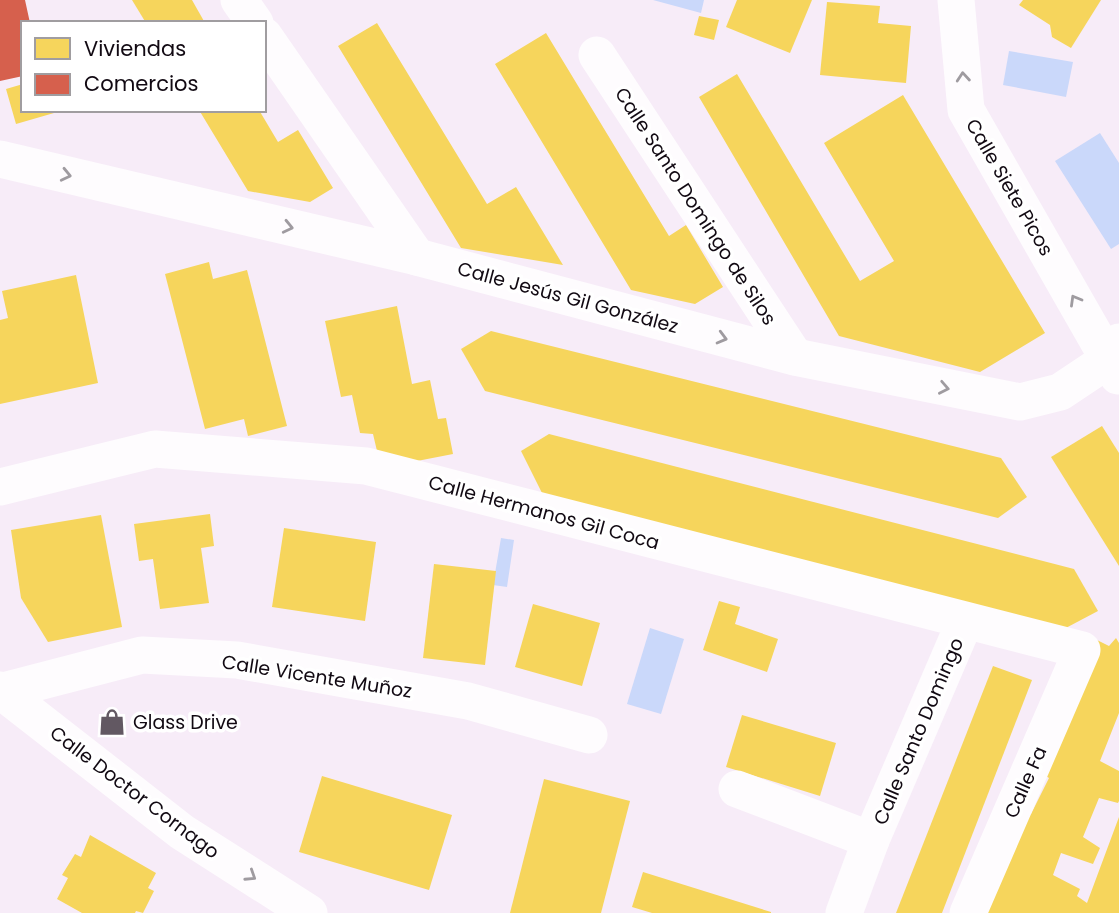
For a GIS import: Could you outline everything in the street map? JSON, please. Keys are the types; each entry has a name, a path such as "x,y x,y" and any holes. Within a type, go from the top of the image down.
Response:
{"street":[{"path":"239,0 254,21"},
{"name":"Calle Siete Picos","path":"956,0 966,110 1115,360"},
{"path":"266,39 417,257"},
{"name":"Calle Santo Domingo de Silos","path":"597,55 795,357"},
{"name":"Calle Jesús Gil González","path":"0,159 417,257 795,357 1020,402 1060,392 1115,360"},
{"name":"Calle Hermanos Gil Coca","path":"0,487 155,449 366,466 1082,650"},
{"name":"Calle Santo Domingo","path":"844,913 871,840 965,621"},
{"name":"Calle Fa","path":"968,913 1082,650"},
{"name":"Calle Vicente Muñoz","path":"1,690 142,655 237,660 468,701 589,735"},
{"name":"Calle Doctor Cornago","path":"1,690 182,832 309,913"},
{"name":"Calle Santo Domingo","path":"737,789 871,840"}],"water":[{"path":"653,0 704,0 701,13"},
{"path":"1009,51 1073,62 1066,97 1003,85"},
{"path":"1100,133 1119,163 1119,244 1111,249 1055,161"},
{"path":"501,538 514,540 507,587 493,585"},
{"path":"650,628 684,639 661,714 627,704"}],"building: Viviendas":[{"path":"132,0 192,0 204,21 145,21"},
{"path":"737,0 812,0 790,53 726,27"},
{"path":"1023,0 1101,0 1071,48 1052,37 1050,25 1019,5"},
{"path":"827,2 880,6 878,23 911,26 906,83 820,75"},
{"path":"699,16 719,20 714,40 694,35"},
{"path":"377,23 487,204 516,187 563,265 461,248 338,46"},
{"path":"546,33 669,236 686,225 723,287 695,304 631,290 495,64"},
{"path":"737,74 860,281 894,261 824,143 903,95 1045,333 980,372 839,336 699,97"},
{"path":"21,85 21,112 54,113 16,124 6,89"},
{"path":"200,112 260,112 278,142 298,130 333,188 310,202 248,191"},
{"path":"209,262 213,279 247,270 287,426 248,436 244,419 205,429 165,274"},
{"path":"76,275 98,383 0,404 0,320 8,318 2,291"},
{"path":"397,306 412,384 430,380 438,419 446,418 453,454 381,468 373,434 360,433 352,395 341,397 325,321"},
{"path":"491,331 1001,458 1027,497 998,518 485,391 461,349"},
{"path":"1102,426 1119,453 1119,566 1051,457"},
{"path":"549,434 1074,569 1098,611 1062,630 543,495 521,451"},
{"path":"210,514 214,546 201,548 209,603 160,609 153,559 139,561 134,524"},
{"path":"101,515 122,627 48,642 21,598 11,530"},
{"path":"284,528 376,542 365,621 272,607"},
{"path":"434,564 496,571 485,665 423,658"},
{"path":"719,601 740,607 735,624 778,639 767,672 703,650"},
{"path":"533,604 600,623 582,686 515,667"},
{"path":"1116,638 1119,643 1119,713 1100,761 1119,771 1119,801 1118,803 1099,798 1083,837 1100,848 1093,864 1061,853 1053,875 1080,889 1077,896 1087,903 1119,817 1119,913 977,913 1019,808 1031,814 1049,778 1040,772 1097,640 1109,646"},
{"path":"993,666 1032,680 942,913 896,913"},
{"path":"742,715 836,743 820,796 726,767"},
{"path":"322,776 452,815 429,890 299,852"},
{"path":"544,779 630,801 601,913 510,913"},
{"path":"90,835 156,873 148,888 154,891 143,913 82,913 57,899 68,878 62,875 75,854 81,857"},
{"path":"643,872 771,913 652,913 632,907"}],"building: Comercios":[{"path":"0,0 25,0 30,21 21,21 21,76 0,81"}],"place":[{"name":"Glass Drive","path":"112,722"}]}
